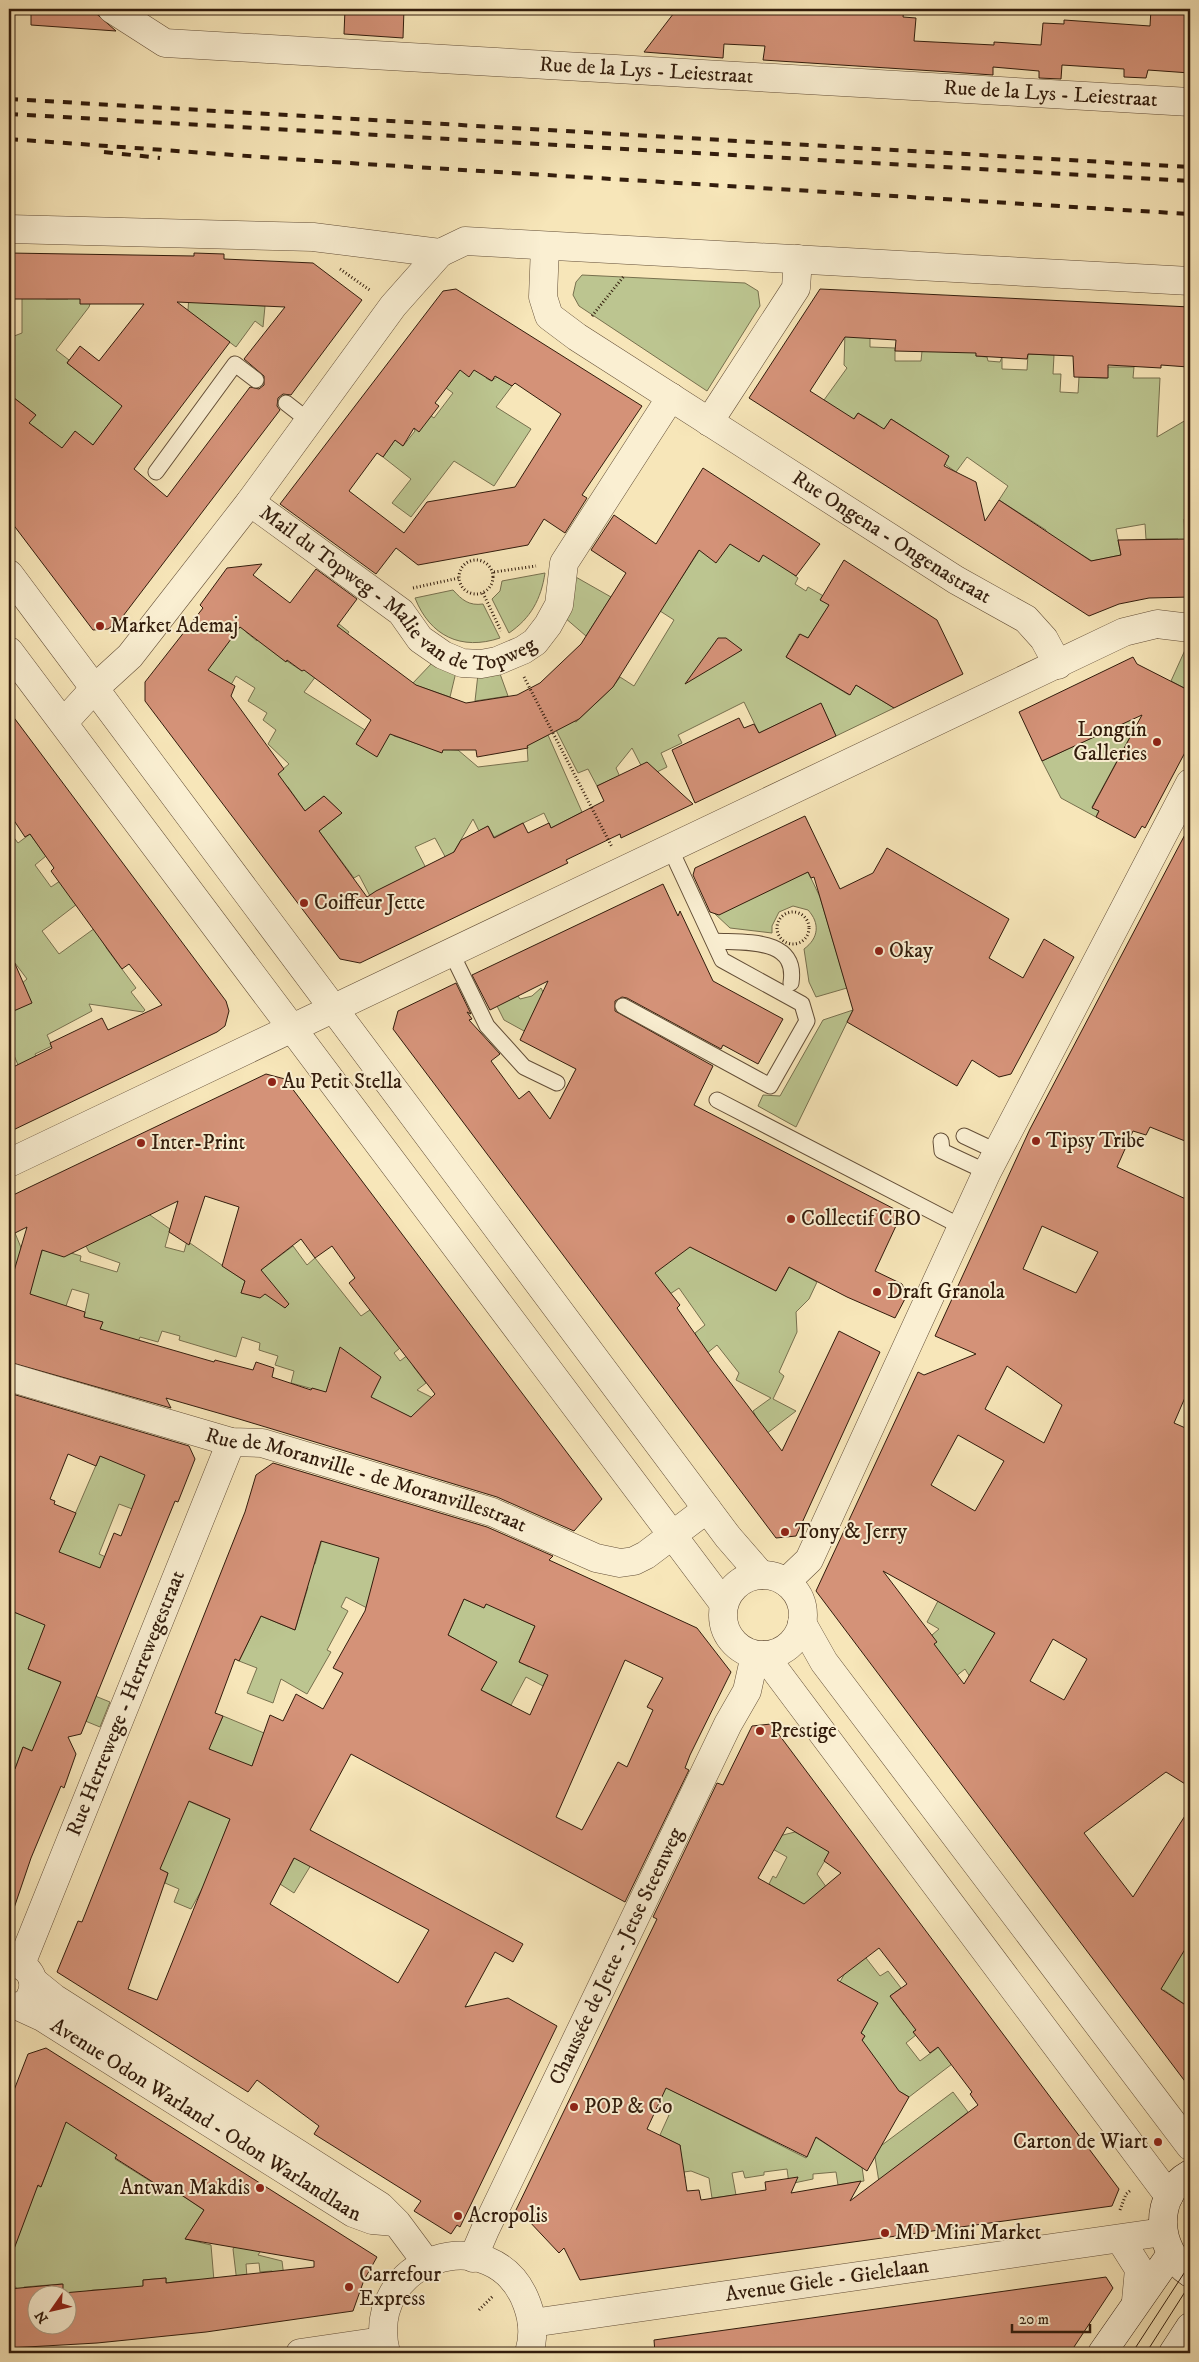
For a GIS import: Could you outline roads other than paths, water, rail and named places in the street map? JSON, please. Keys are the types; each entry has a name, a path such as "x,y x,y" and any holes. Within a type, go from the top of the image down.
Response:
{"street":[{"name":"Rue de la Lys - Leiestraat","path":"112,9 165,42 1190,102"},
{"path":"9,229 313,237 440,253"},
{"path":"64,722 95,688 130,656 250,502 393,306 440,253 465,241 1190,281"},
{"name":"Rue Ongena - Ongenastraat","path":"545,246 543,296 550,316 577,337 956,580 1026,619 1044,640 1058,665"},
{"path":"709,422 796,288 798,259"},
{"name":"Mail du Topweg - Malie van de Topweg","path":"250,502 401,612 420,639 443,655 462,663 481,664 513,656 535,642 548,626 559,606 564,563 671,397"},
{"path":"9,574 707,1509 741,1554 761,1575"},
{"path":"9,1163 1124,632 1158,624 1190,628"},
{"path":"9,651 724,1604"},
{"path":"786,1582 809,1560 992,1162 1190,784"},
{"name":"Rue de Moranville - de Moranvillestraat","path":"9,1377 230,1442 262,1444 492,1512 596,1558 620,1563 634,1561 674,1535 707,1509"},
{"name":"Rue Herrewege - Herrewegestraat","path":"13,2006 30,1997 17,1966 230,1442"},
{"path":"802,1623 797,1636 789,1646 777,1653 759,1655 742,1650 732,1641 725,1630 722,1617 724,1604 732,1589 738,1584 745,1579 761,1575 774,1576 786,1582 795,1590 800,1600 802,1623 824,1662 1190,2146"},
{"path":"759,1655 1169,2196"},
{"name":"Chaussée de Jette - Jetse Steenweg","path":"473,2258 728,1724 747,1691 759,1655"},
{"name":"Avenue Odon Warland - Odon Warlandlaan","path":"17,1966 54,1998 380,2206 397,2222 426,2262"},
{"name":"Avenue Odon Warland - Odon Warlandlaan","path":"13,2006 42,2017 353,2213 372,2220 397,2222"},
{"path":"1190,2174 1177,2185 1169,2196 1163,2220 1167,2243 1190,2273"},
{"path":"1120,2239 1139,2269 1136,2302"},
{"name":"Avenue Giele - Gielelaan","path":"532,2323 1120,2239 1167,2243"},
{"path":"1102,2353 1136,2302 1167,2243"},
{"path":"300,2353 384,2347 383,2316 391,2294 406,2276 426,2262 449,2256 473,2258 487,2262 511,2278 525,2299 532,2323 529,2353"},
{"path":"1173,2353 1190,2327"}],"lane":[{"path":"156,472 235,364 256,380"},
{"path":"286,403 309,421"},
{"path":"622,1006 770,1086 807,1021 802,1004 722,960 670,848"},
{"path":"714,941 770,946 779,950 791,964 791,983"},
{"path":"451,952 487,1026 524,1067 557,1083"},
{"path":"717,1100 962,1227"},
{"path":"964,1136 992,1162"},
{"path":"941,1141 942,1151 992,1162"}],"tram line":[{"path":"1132,2353 1190,2264"},
{"path":"1146,2353 1190,2284"}],"railway":[{"path":"9,99 1190,167"},
{"path":"9,114 1190,181"},
{"path":"9,139 332,162 1190,214"},
{"path":"104,152 160,158"}],"place":[{"name":"Market Ademaj","path":"100,626"},
{"name":"Longtin Galleries","path":"1157,742"},
{"name":"Coiffeur Jette","path":"304,903"},
{"name":"Okay","path":"879,951"},
{"name":"Au Petit Stella","path":"272,1082"},
{"name":"Tipsy Tribe","path":"1036,1141"},
{"name":"Inter-Print","path":"141,1143"},
{"name":"Collectif CBO","path":"791,1219"},
{"name":"Draft Granola","path":"877,1292"},
{"name":"Tony & Jerry","path":"785,1532"},
{"name":"Prestige","path":"760,1731"},
{"name":"POP & Co","path":"574,2107"},
{"name":"Carton de Wiart","path":"1158,2142"},
{"name":"Antwan Makdis","path":"260,2188"},
{"name":"Acropolis","path":"458,2216"},
{"name":"MD Mini Market","path":"885,2233"},
{"name":"Carrefour Express","path":"349,2287"}]}
